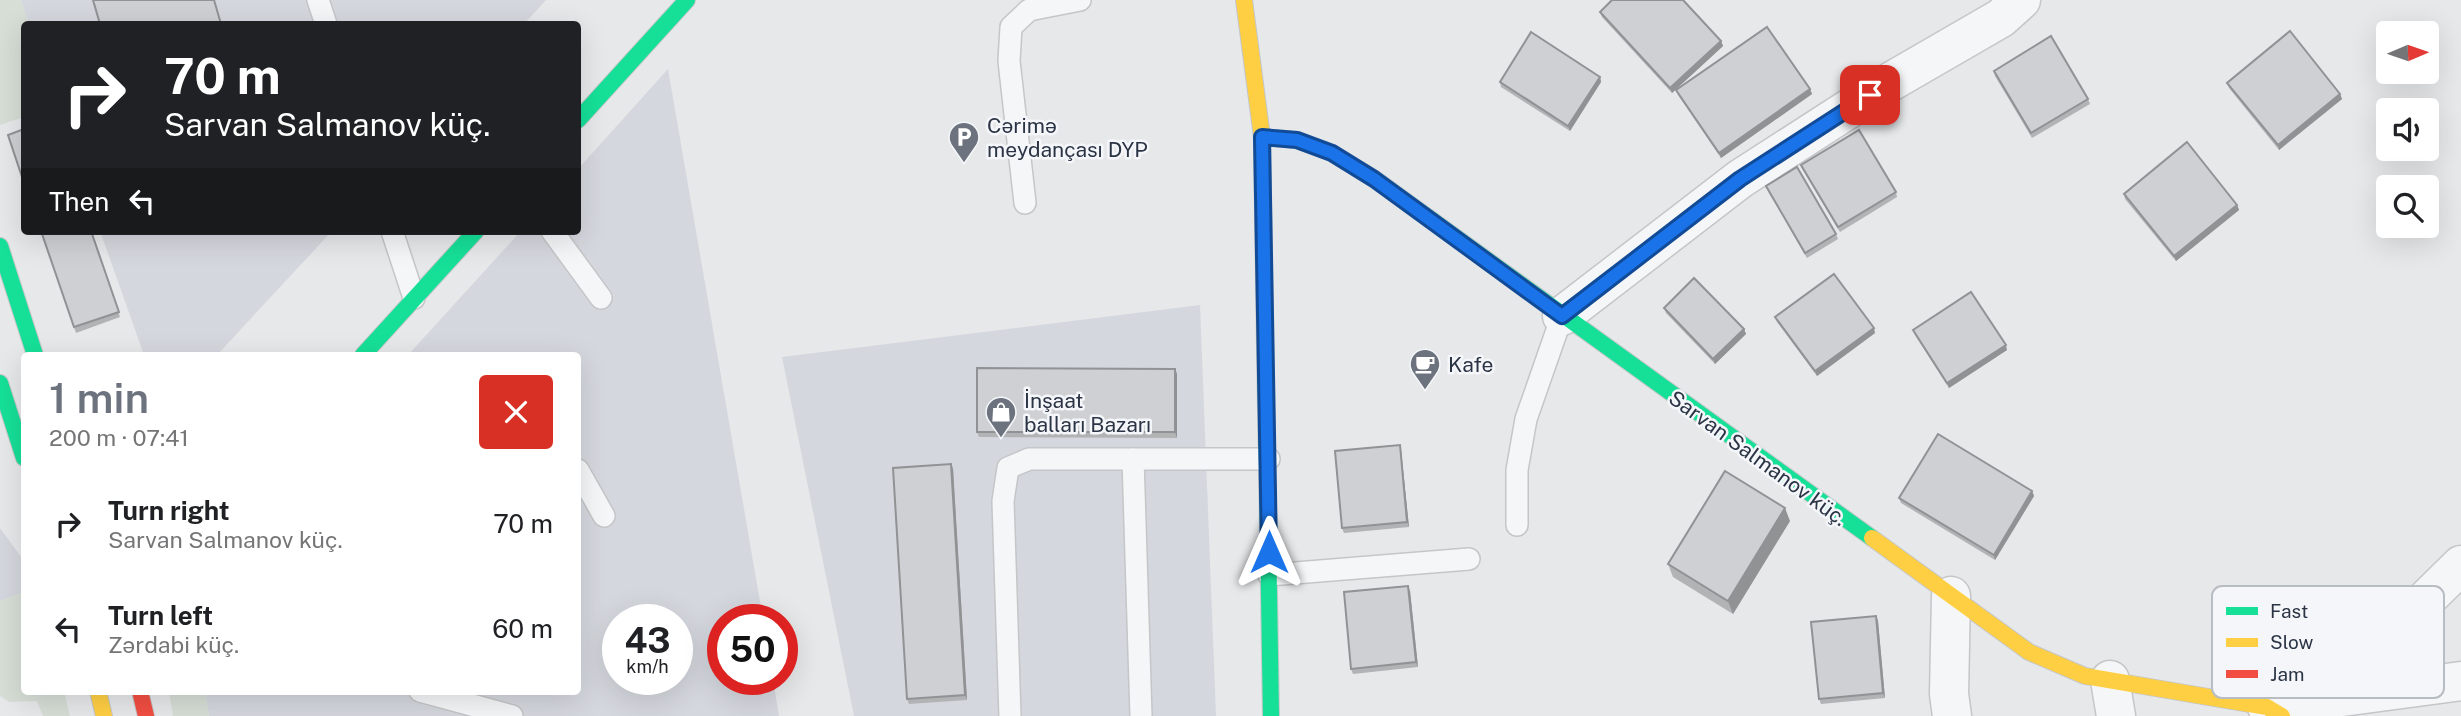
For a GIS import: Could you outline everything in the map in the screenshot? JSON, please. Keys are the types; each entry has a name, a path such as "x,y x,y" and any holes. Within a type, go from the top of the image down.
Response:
{"street":[{"path":"581,117 687,0"},
{"path":"1244,0 1262,137 1271,716"},
{"path":"1562,316 1740,179 1892,81 2001,18 2021,0"},
{"name":"Sarvan Salmanov küç.","path":"1262,137 1297,140 1332,153 1374,179 2029,652 2085,676 2113,698 2275,711"},
{"path":"366,352 472,235"},
{"path":"0,246 34,352"},
{"path":"0,383 21,449"},
{"path":"2440,586 2461,565"},
{"path":"1951,596 1949,694 1952,716"},
{"path":"99,695 104,716"},
{"path":"141,695 146,716"},
{"path":"2275,711 2333,698"}],"lane":[{"path":"318,0 325,21"},
{"path":"1025,203 1009,61 1011,27 1029,10 1080,0"},
{"path":"394,235 414,299"},
{"path":"555,235 601,298"},
{"path":"1517,524 1517,470 1526,419 1562,316"},
{"path":"1010,716 1003,501 1008,468 1029,459 1269,459"},
{"path":"1133,459 1140,716"},
{"path":"581,475 604,516"},
{"path":"1269,575 1469,559"},
{"path":"435,695 512,716"}],"shaded area":[{"path":"0,0 21,0 28,21 21,21 21,118 0,125"},
{"path":"21,0 546,0 527,21 28,21"},
{"path":"668,69 760,604 707,604 707,695 776,695 779,716 209,716 206,695 581,695 581,352 411,352 517,235 581,235 581,166"},
{"path":"101,235 328,235 220,352 143,352"},
{"name":"İnşaat balları Bazarı","path":"1200,305 1216,716 854,716 782,357"},
{"path":"0,528 21,557 21,593 0,601"},
{"path":"21,593 21,695 65,695 70,716 43,716 37,701 9,702 0,696 0,601"},
{"path":"170,695 206,695 209,716 173,716"}],"building":[{"path":"93,0 214,0 220,21 99,21"},
{"path":"1612,0 1683,0 1721,41 1670,88 1600,12"},
{"path":"1767,27 1810,89 1719,153 1676,90"},
{"path":"2290,31 2340,94 2278,145 2227,83"},
{"path":"1531,32 1600,77 1568,126 1500,82"},
{"path":"2051,36 2088,99 2031,133 1994,71"},
{"path":"21,130 21,174 8,135"},
{"path":"1859,130 1896,192 1838,227 1801,165"},
{"path":"2187,142 2237,205 2174,256 2124,194"},
{"path":"1797,167 1836,234 1805,253 1766,186"},
{"path":"42,235 92,235 119,312 74,327"},
{"path":"1834,274 1874,328 1815,371 1775,317"},
{"path":"1694,278 1744,329 1713,359 1664,308"},
{"path":"1971,292 2006,345 1947,383 1913,330"},
{"path":"977,368 1175,369 1175,432 977,432"},
{"path":"1938,434 2032,491 1994,555 1899,498"},
{"path":"1400,445 1407,522 1342,528 1335,451"},
{"path":"951,464 965,695 907,699 893,468"},
{"path":"1725,471 1785,508 1728,601 1668,564"},
{"path":"1408,586 1416,662 1351,669 1344,592"},
{"path":"1876,616 1883,693 1819,699 1811,622"}],"traffic: fast":[{"path":"581,117 687,0"},
{"path":"1262,137 1297,140 1332,153 1375,179 1872,538"},
{"path":"366,352 472,235"},
{"path":"0,246 34,352"},
{"path":"1265,349 1271,716"},
{"path":"0,383 21,449"}],"traffic: slow":[{"path":"1244,0 1262,137 1265,349"},
{"path":"1872,538 2029,652 2085,676 2212,698"},
{"path":"99,695 104,716"},
{"path":"2214,698 2267,707 2282,716"}],"traffic: jam":[{"path":"141,695 146,716"}],"place":[{"name":"Cərimə meydançası DYP","path":"964,164"},
{"name":"Kafe","path":"1425,391"},
{"name":"İnşaat balları Bazarı","path":"1001,439"}],"route":[{"path":"1269,552 1262,137 1297,140 1332,153 1374,179 1562,316 1740,179 1870,95"}]}
